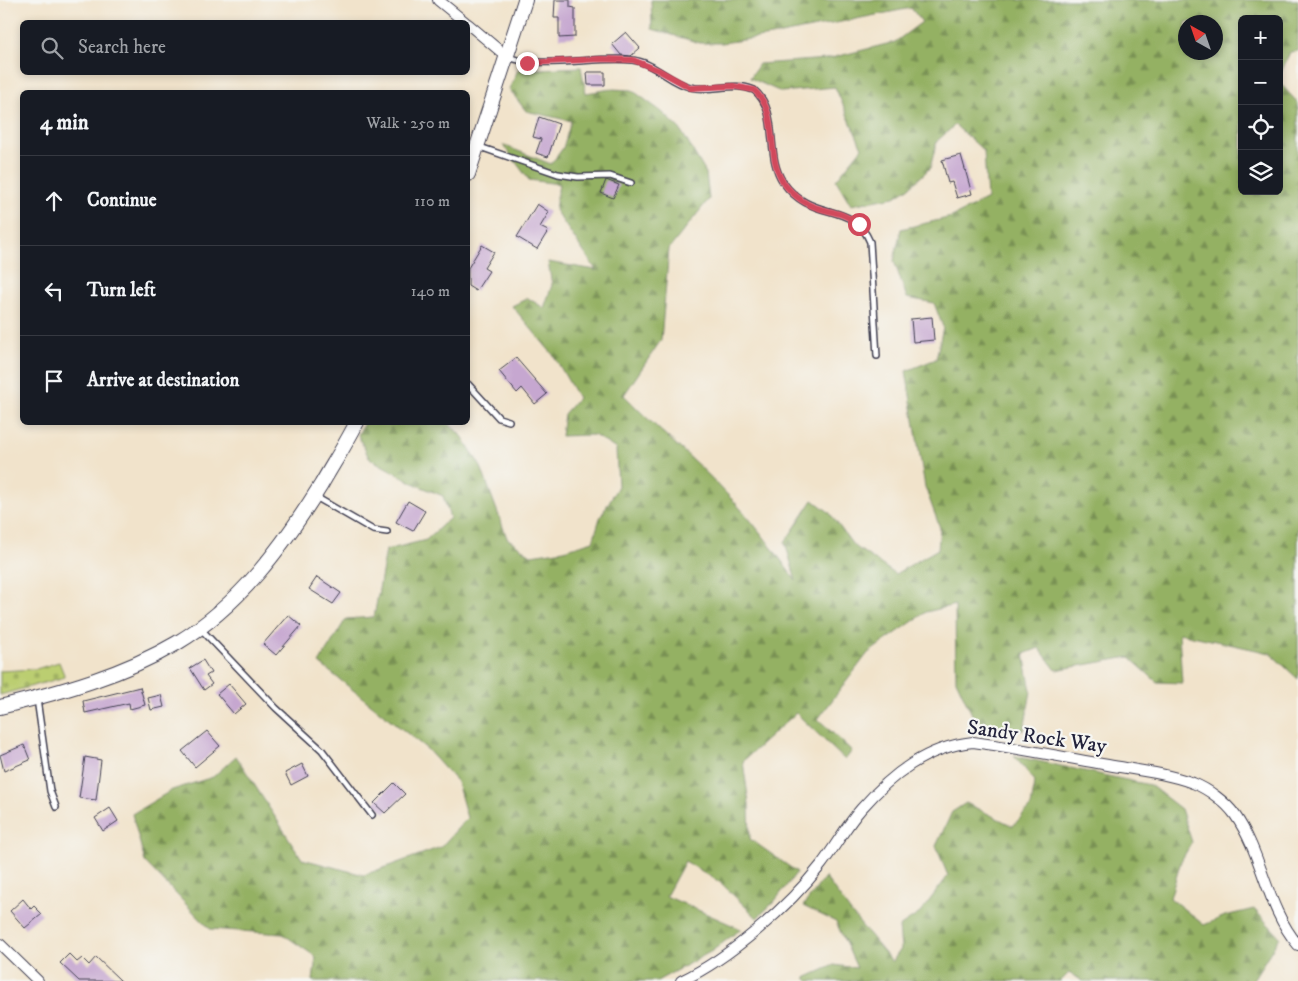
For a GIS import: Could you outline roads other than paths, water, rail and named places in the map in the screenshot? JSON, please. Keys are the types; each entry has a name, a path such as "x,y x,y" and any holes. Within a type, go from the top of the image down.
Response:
{"main road":[{"path":"470,167 525,0"},
{"path":"0,707 69,690 125,668 176,644 220,612 259,574 294,529 355,425"}],"street":[{"path":"438,0 462,20"},
{"path":"470,26 506,56"},
{"name":"Sandy Rock Way","path":"681,981 732,950 787,902 821,866 861,809 895,777 922,756 936,749 952,744 973,742 1162,775 1194,783 1214,795 1234,814 1248,838 1274,906 1298,945"},
{"path":"0,944 38,981"}],"lane":[{"path":"506,56 517,62 527,63 600,59 633,60 658,70 691,88 733,86 754,90 766,106 773,160 784,184 802,202 848,216 864,230 870,242 877,356"},
{"path":"476,146 558,174 578,177 610,176 630,183"},
{"path":"470,386 499,418 509,422"},
{"path":"314,496 373,530 387,532"},
{"path":"199,628 276,708 322,750 372,815"},
{"path":"36,698 50,791 56,807"}]}
